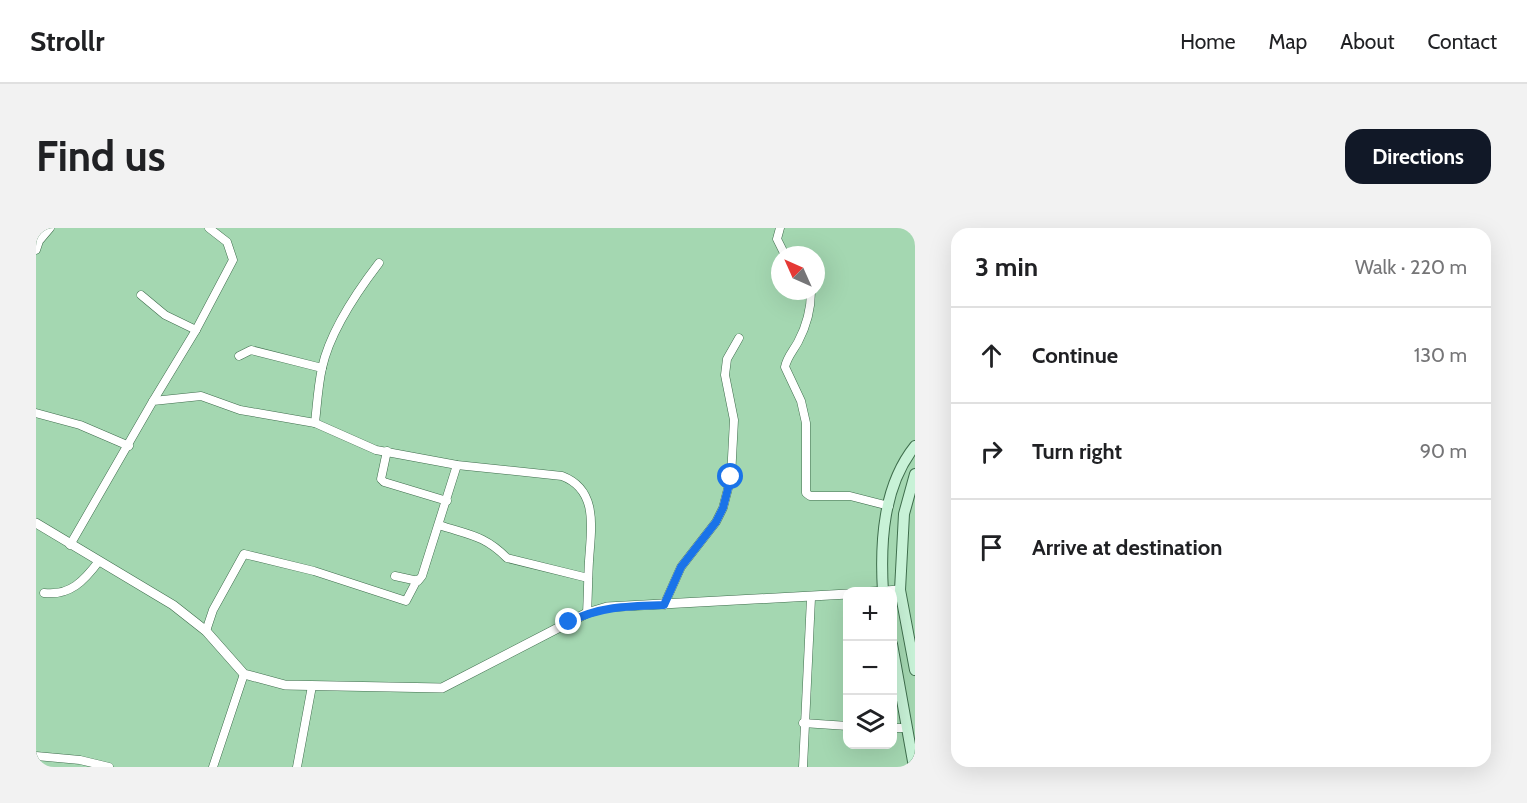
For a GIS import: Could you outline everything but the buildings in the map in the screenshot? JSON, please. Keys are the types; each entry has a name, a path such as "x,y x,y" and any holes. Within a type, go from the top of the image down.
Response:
{"main road":[{"path":"883,587 882,536 896,478 915,446"},
{"path":"915,474 904,514 900,590 915,670"},
{"path":"897,670 914,767"}],"street":[{"path":"36,250 39,241 50,228"},
{"path":"70,545 196,330 233,260 227,242 209,228"},
{"path":"780,228 777,239 780,246"},
{"path":"315,423 322,368 336,331 379,263"},
{"path":"141,295 165,315 196,330"},
{"path":"811,300 801,335 788,356 785,367 801,401 806,423 806,494 810,496 850,496 889,506"},
{"path":"664,605 681,567 716,522 723,508 731,477 734,420 725,375 727,359 739,338"},
{"path":"239,356 250,350 322,368"},
{"path":"153,401 201,396 240,410 315,423 356,442 387,452 457,465 562,476 579,486 589,503 592,518 587,613"},
{"path":"36,413 80,426 129,446"},
{"path":"387,452 381,479 384,482 447,501"},
{"path":"207,631 213,610 244,554 314,572 406,601 424,572 457,465"},
{"path":"36,523 173,605 207,631 244,674 285,685 442,688 587,613 607,608 843,595"},
{"path":"439,525 486,540 499,548 507,558 588,578"},
{"path":"44,593 63,592 75,588 99,561"},
{"path":"395,576 417,580"},
{"path":"802,767 811,598"},
{"path":"213,767 244,674"},
{"path":"297,767 312,686"},
{"path":"803,723 843,726"},
{"path":"897,728 908,728"},
{"path":"36,756 80,760 109,767"}],"route":[{"path":"569,622 587,613 607,608 664,605 681,567 716,522 723,508 731,477"}]}
